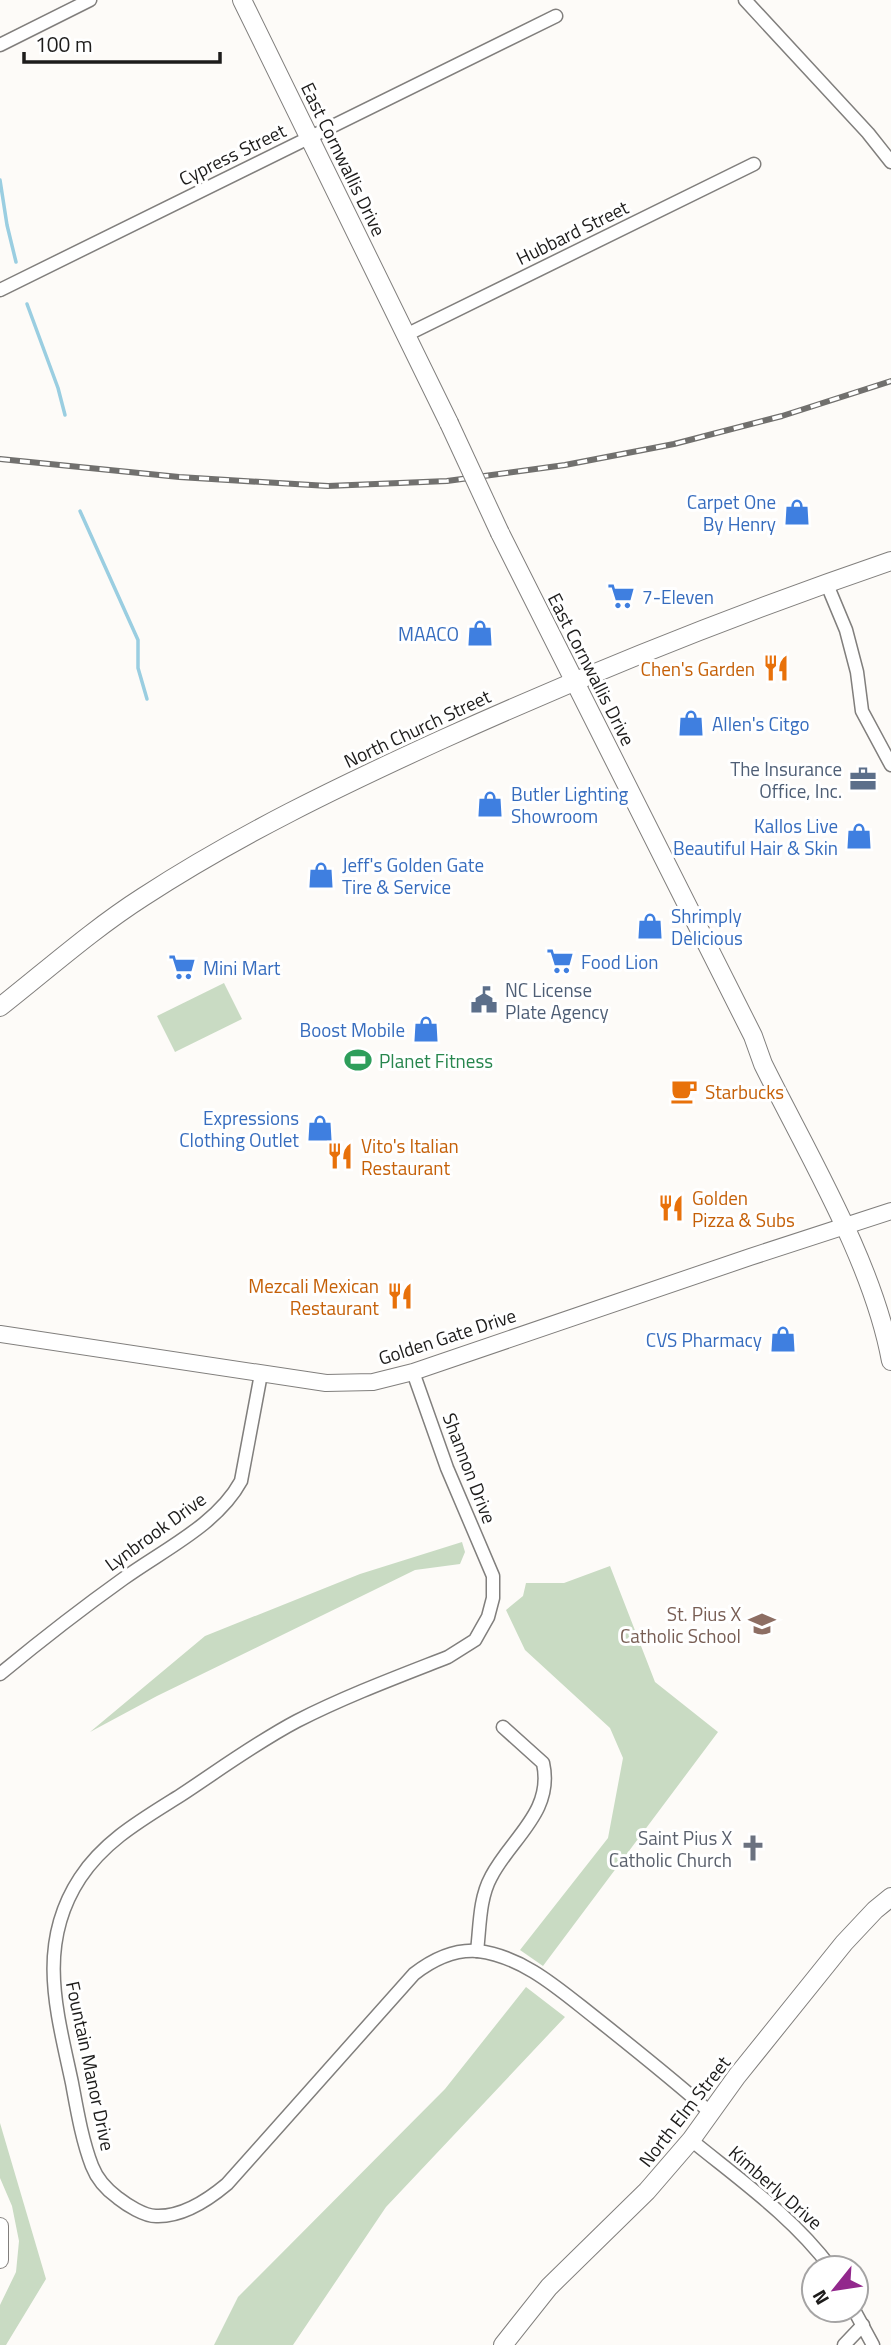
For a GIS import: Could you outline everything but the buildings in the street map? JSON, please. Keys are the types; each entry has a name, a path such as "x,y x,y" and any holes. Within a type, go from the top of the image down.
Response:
{"main road":[{"name":"East Cornwallis Drive","path":"242,0 500,533 753,1036 762,1064 844,1227 872,1291 891,1361"},
{"name":"North Church Street","path":"0,1007 142,897 228,845 363,776 574,681 826,582 891,561"},
{"name":"North Elm Street","path":"503,2345 549,2287 647,2191 712,2114 737,2076 844,1943 891,1897"}],"street":[{"path":"0,45 90,0"},
{"path":"745,0 868,133 891,162"},
{"name":"Cypress Street","path":"0,290 556,16"},
{"name":"Hubbard Street","path":"406,335 754,164"},
{"path":"826,582 846,631 857,672 862,711 891,765"},
{"name":"Golden Gate Drive","path":"0,1334 326,1383 373,1382 413,1372 891,1212"},
{"name":"Shannon Drive","path":"413,1372 447,1468 493,1576"},
{"name":"Lynbrook Drive","path":"0,1674 124,1577 208,1520 233,1495 241,1481 261,1374"},
{"name":"Fountain Manor Drive","path":"493,1576 488,1617 475,1640 463,1649 352,1696 284,1729 117,1836 104,1847 78,1881 66,1903 59,1925 53,1961 53,1992 78,2116 92,2167 106,2189 126,2204 154,2216 181,2211 204,2200 227,2184 414,1974 441,1957 477,1951 513,1960 541,1976 665,2072 712,2114"},
{"path":"477,1951 489,1879 526,1828 545,1789 543,1763 503,1727"},
{"name":"Kimberly Drive","path":"691,2140 792,2224 820,2254"},
{"path":"0,2226 0,2260"},
{"path":"844,2345 863,2325 873,2345"}],"green space":[{"path":"224,983 242,1019 175,1052 157,1016"},
{"path":"462,1542 465,1552 460,1564 415,1570 157,1696 90,1732 205,1636 360,1574"},
{"path":"610,1566 655,1682 718,1732 543,1966 520,1950 608,1838 623,1758 610,1728 525,1650 506,1610 523,1596 526,1583 564,1583"},
{"path":"526,1987 565,2017 386,2207 293,2345 214,2345 238,2297 445,2089"},
{"path":"0,2123 46,2279 6,2345 0,2345 0,2305 16,2272 19,2241 12,2206 0,2178"}],"waterway":[{"path":"0,180 16,262"},
{"path":"27,304 58,388 65,415"},
{"path":"80,511 138,640 138,668 147,699"}],"railway":[{"path":"0,459 179,477 328,486 447,481 565,465 674,444 782,416 891,381"}],"place":[{"name":"Carpet One By Henry","path":"797,512"},
{"name":"7-Eleven","path":"621,596"},
{"name":"MAACO","path":"480,633"},
{"name":"Chen's Garden","path":"776,668"},
{"name":"Allen's Citgo","path":"691,723"},
{"name":"The Insurance Office, Inc.","path":"863,779"},
{"name":"Butler Lighting Showroom","path":"490,804"},
{"name":"Kallos Live Beautiful Hair & Skin","path":"859,836"},
{"name":"Jeff's Golden Gate Tire & Service","path":"321,875"},
{"name":"Shrimply Delicious","path":"650,926"},
{"name":"Food Lion","path":"560,961"},
{"name":"Mini Mart","path":"182,967"},
{"name":"NC License Plate Agency","path":"484,1000"},
{"name":"Boost Mobile","path":"426,1029"},
{"name":"Planet Fitness","path":"358,1060"},
{"name":"Starbucks","path":"684,1091"},
{"name":"Expressions Clothing Outlet","path":"320,1128"},
{"name":"Vito's Italian Restaurant","path":"340,1156"},
{"name":"Golden Pizza & Subs","path":"671,1208"},
{"name":"Mezcali Mexican Restaurant","path":"400,1296"},
{"name":"CVS Pharmacy","path":"783,1339"},
{"name":"St. Pius X Catholic School","path":"762,1624"},
{"name":"Saint Pius X Catholic Church","path":"753,1848"}]}
